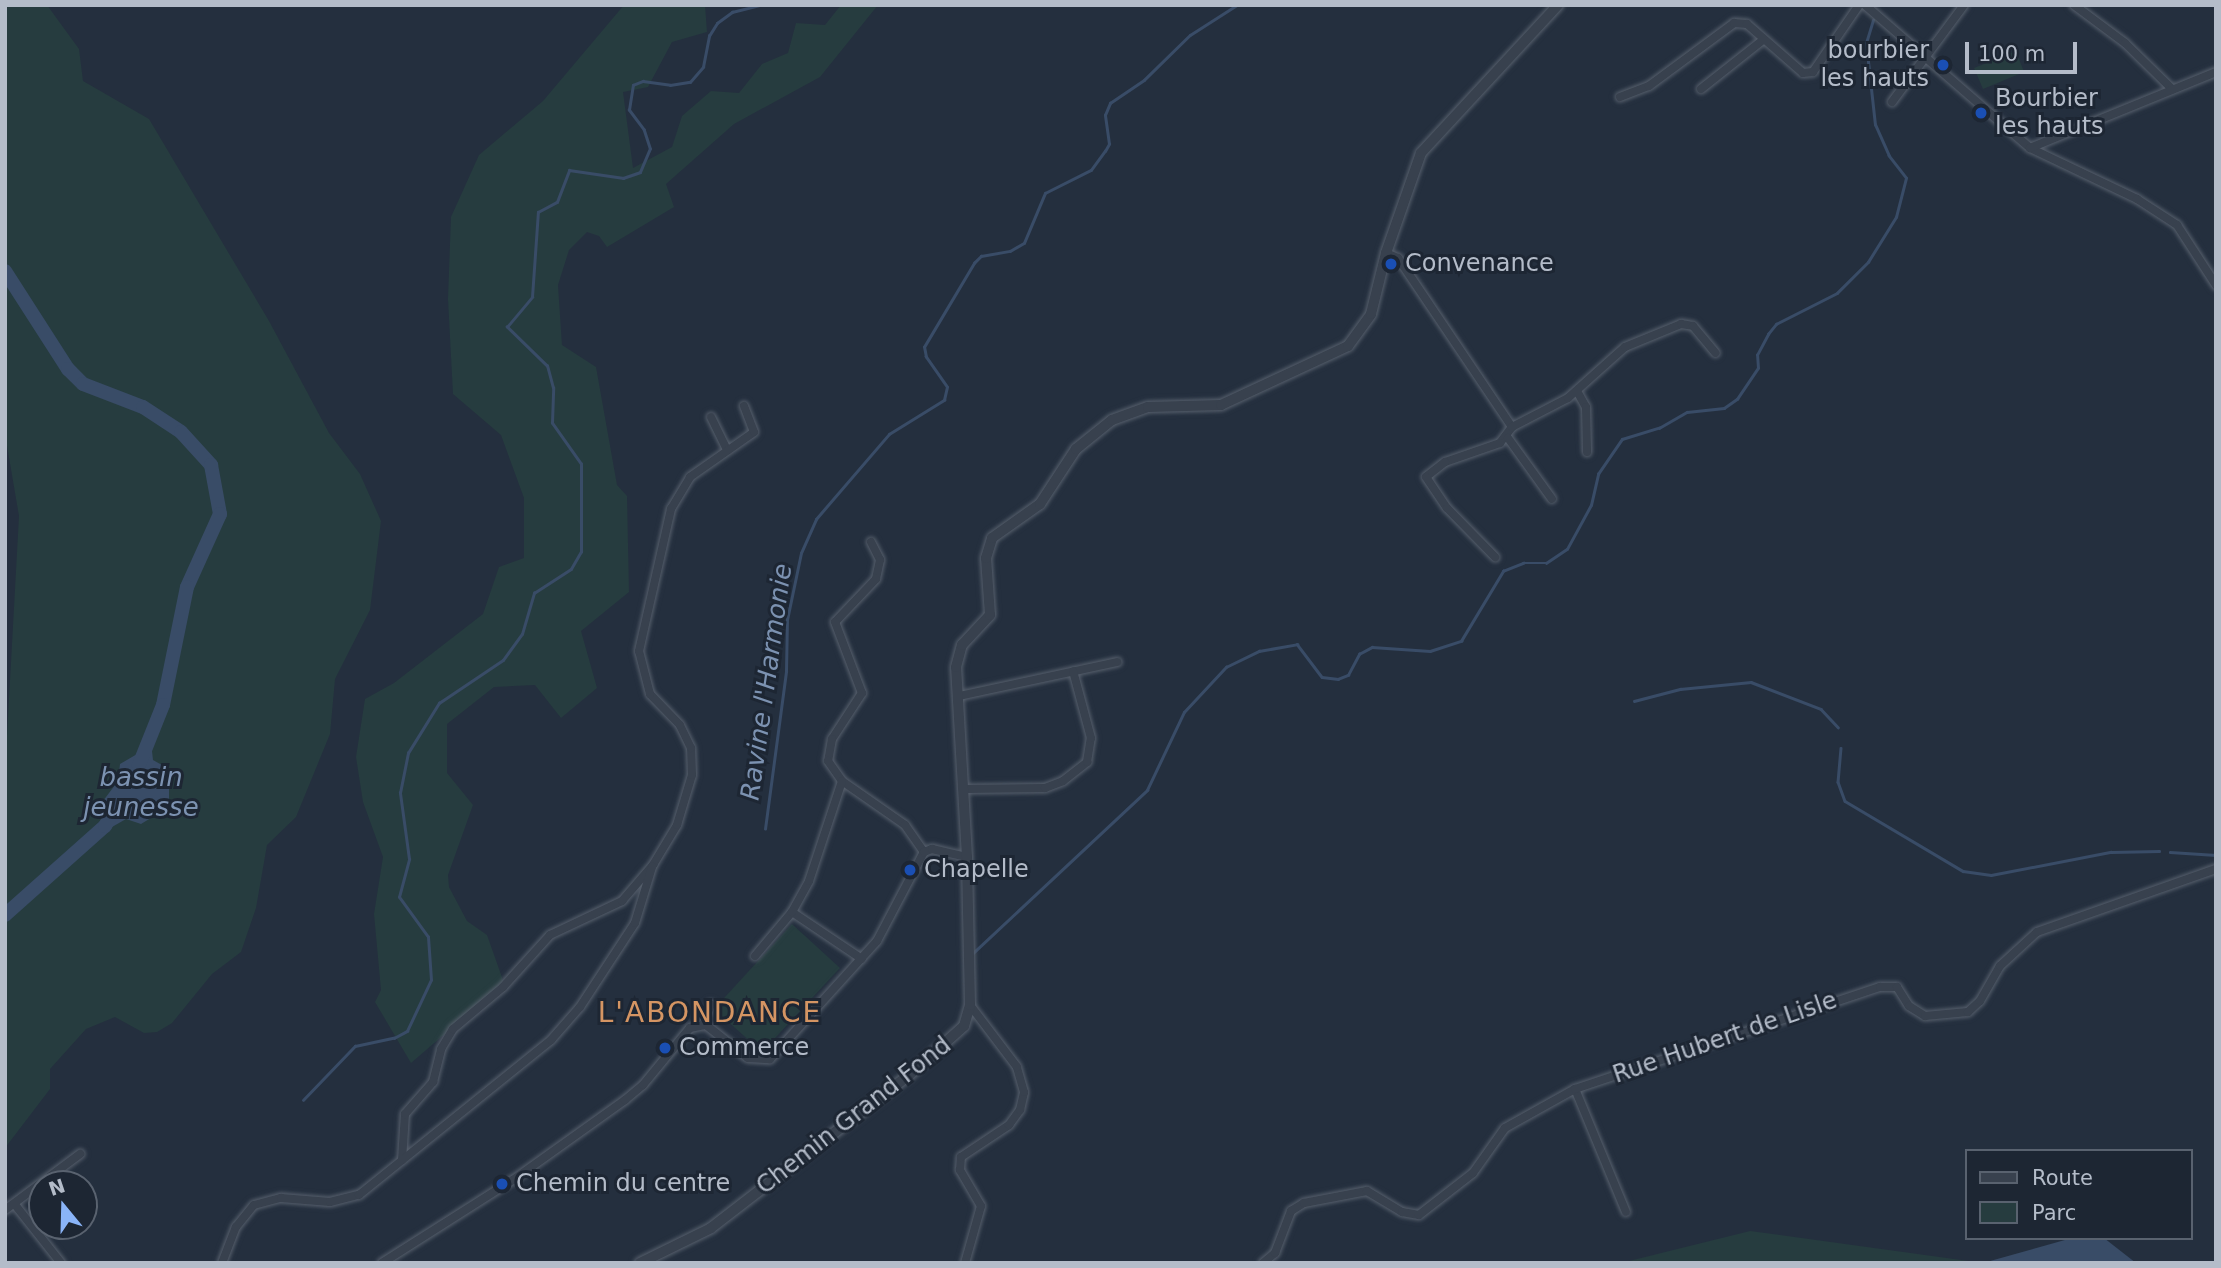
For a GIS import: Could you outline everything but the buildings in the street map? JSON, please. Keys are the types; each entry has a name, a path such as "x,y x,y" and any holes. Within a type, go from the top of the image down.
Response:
{"street":[{"name":"Chemin Grand Fond","path":"640,1263 711,1228 958,1034 970,1005 966,789 958,651 990,615 986,558 992,538 1047,497 1076,449 1099,428 1126,413 1148,407 1221,405 1348,346 1371,314 1386,253 1420,153 1558,5"},
{"path":"1620,97 1649,86 1734,23 1747,24 1803,73 1813,72 1859,5"},
{"path":"1864,5 2030,148 2167,218 2187,237 2216,285"},
{"path":"1892,102 1964,5"},
{"path":"2074,5 2124,43 2172,89"},
{"path":"1701,89 1764,39"},
{"path":"2030,148 2216,72"},
{"path":"1386,253 1398,258 1512,427"},
{"path":"1495,557 1447,508 1426,477 1445,461 1508,438 1512,427 1577,391 1625,347 1681,324 1693,326 1716,353"},
{"path":"1577,391 1586,407 1587,453"},
{"path":"402,1160 405,1114 433,1082 441,1049 453,1029 503,987 550,935 622,901 653,864 677,825 692,775 691,748 680,724 650,694 639,652 671,509 690,477 754,432 744,406"},
{"path":"711,417 727,450"},
{"path":"1508,438 1552,499"},
{"path":"871,542 880,560 876,579 835,622 862,693 829,746 828,761 842,781 905,825 924,852"},
{"path":"959,696 1117,662"},
{"path":"966,789 1045,788 1087,762 1091,738 1073,671"},
{"path":"755,956 792,912 809,881 842,781"},
{"path":"703,1025 748,1058 770,1059 862,959 924,852 932,849 967,857"},
{"path":"222,1263 236,1227 254,1205 281,1198 343,1200 359,1195 551,1040 580,1007 635,923 653,864"},
{"name":"Rue Hubert de Lisle","path":"1263,1263 1275,1253 1291,1211 1304,1203 1367,1192 1402,1212 1419,1215 1473,1174 1505,1128 1574,1089 1880,987 1897,987 1909,1006 1925,1016 1968,1012 1980,1001 2000,966 2037,932 2216,869"},
{"path":"792,912 862,959"},
{"path":"382,1263 513,1180 625,1100 643,1085 684,1034 703,1025 712,1004"},
{"path":"965,1263 981,1206 963,1179 961,1157 1009,1125 1020,1110 1024,1092 1017,1067 970,1005"},
{"path":"1574,1089 1626,1212"},
{"path":"5,1210 16,1206 79,1154"},
{"path":"16,1206 61,1263"}],"green space":[{"path":"5,5 47,5 79,49 83,81 149,119 269,321 329,433 360,474 381,521 370,610 335,679 330,734 296,817 267,845 256,908 241,952 212,974 172,1023 157,1032 144,1033 115,1017 86,1029 50,1069 50,1089 5,1148 5,772 19,516 5,434"},
{"path":"624,5 705,5 707,32 672,42 648,87 623,92 633,168 672,147 682,116 711,91 739,93 762,64 788,53 796,23 825,25 841,5 878,5 820,77 734,124 666,184 674,207 607,247 599,236 587,232 569,250 558,285 562,345 596,367 617,485 627,496 629,592 581,631 597,688 561,718 535,685 494,687 447,724 447,773 473,805 448,875 449,887 467,921 487,935 504,983 411,1063 375,1002 381,990 374,914 383,857 363,802 356,757 365,699 394,683 483,614 499,567 524,558 524,498 501,435 453,394 448,299 451,217 479,155 543,101"},
{"path":"2016,51 2024,72 1983,89 1974,68"},
{"path":"792,924 840,968 762,1052 714,1009"},
{"path":"1750,1231 1983,1263 1621,1263"}],"water":[{"name":"bassin jeunesse","path":"144,750 152,751 153,760 169,769 169,807 141,824 126,819 112,827 105,821 103,801 118,781 120,764"},
{"path":"2065,1240 2107,1240 2136,1263 1983,1263"}],"waterway":[{"path":"303,1100 355,1046 394,1038 407,1031 431,980 428,937 399,897 409,859 400,793 408,753 439,703 503,660 522,634 534,593 571,569 581,552 581,464 552,423 553,388 547,366 507,327 532,297 538,212 557,202 569,170 623,178 640,172 650,149 644,130 629,110 633,85 643,81 670,85 690,82 703,67 709,36 717,23 732,12 761,5"},
{"name":"Ravine l'Harmonie","path":"765,829 786,671 787,620 801,553 816,519 889,434 944,400 947,387 926,357 924,347 974,263 981,256 1010,251 1024,243 1045,193 1091,170 1105,151 1109,144 1105,115 1110,103 1144,80 1190,35 1237,5"},
{"path":"972,954 1147,790 1184,712 1226,667 1259,651 1297,644 1322,677 1338,679 1348,675 1359,654 1372,647 1430,651 1461,641 1503,571 1523,563 1546,563 1567,549 1591,505 1598,474 1622,439 1659,428 1687,412 1724,408 1737,399 1758,368 1757,355 1776,324 1837,293 1868,262 1896,217 1906,178 1889,156 1875,125 1866,43 1873,20"},
{"path":"5,271 68,369 83,384 143,407 181,432 211,465 220,514 187,587 163,705 139,765"},
{"path":"1634,701 1680,689 1751,682 1821,709 1838,727"},
{"path":"1841,748 1838,782 1845,801 1963,871 1991,875 2111,852 2159,851"},
{"path":"5,915 105,826 116,807"},
{"path":"2170,852 2216,855"}],"place":[{"name":"bourbier les hauts","path":"1943,65"},
{"name":"Bourbier les hauts","path":"1981,113"},
{"name":"Convenance","path":"1391,264"},
{"name":"Chapelle","path":"910,870"},
{"name":"Commerce","path":"665,1048"},
{"name":"Chemin du centre","path":"502,1184"}],"district":[{"name":"L'ABONDANCE","path":"710,1013"}]}
